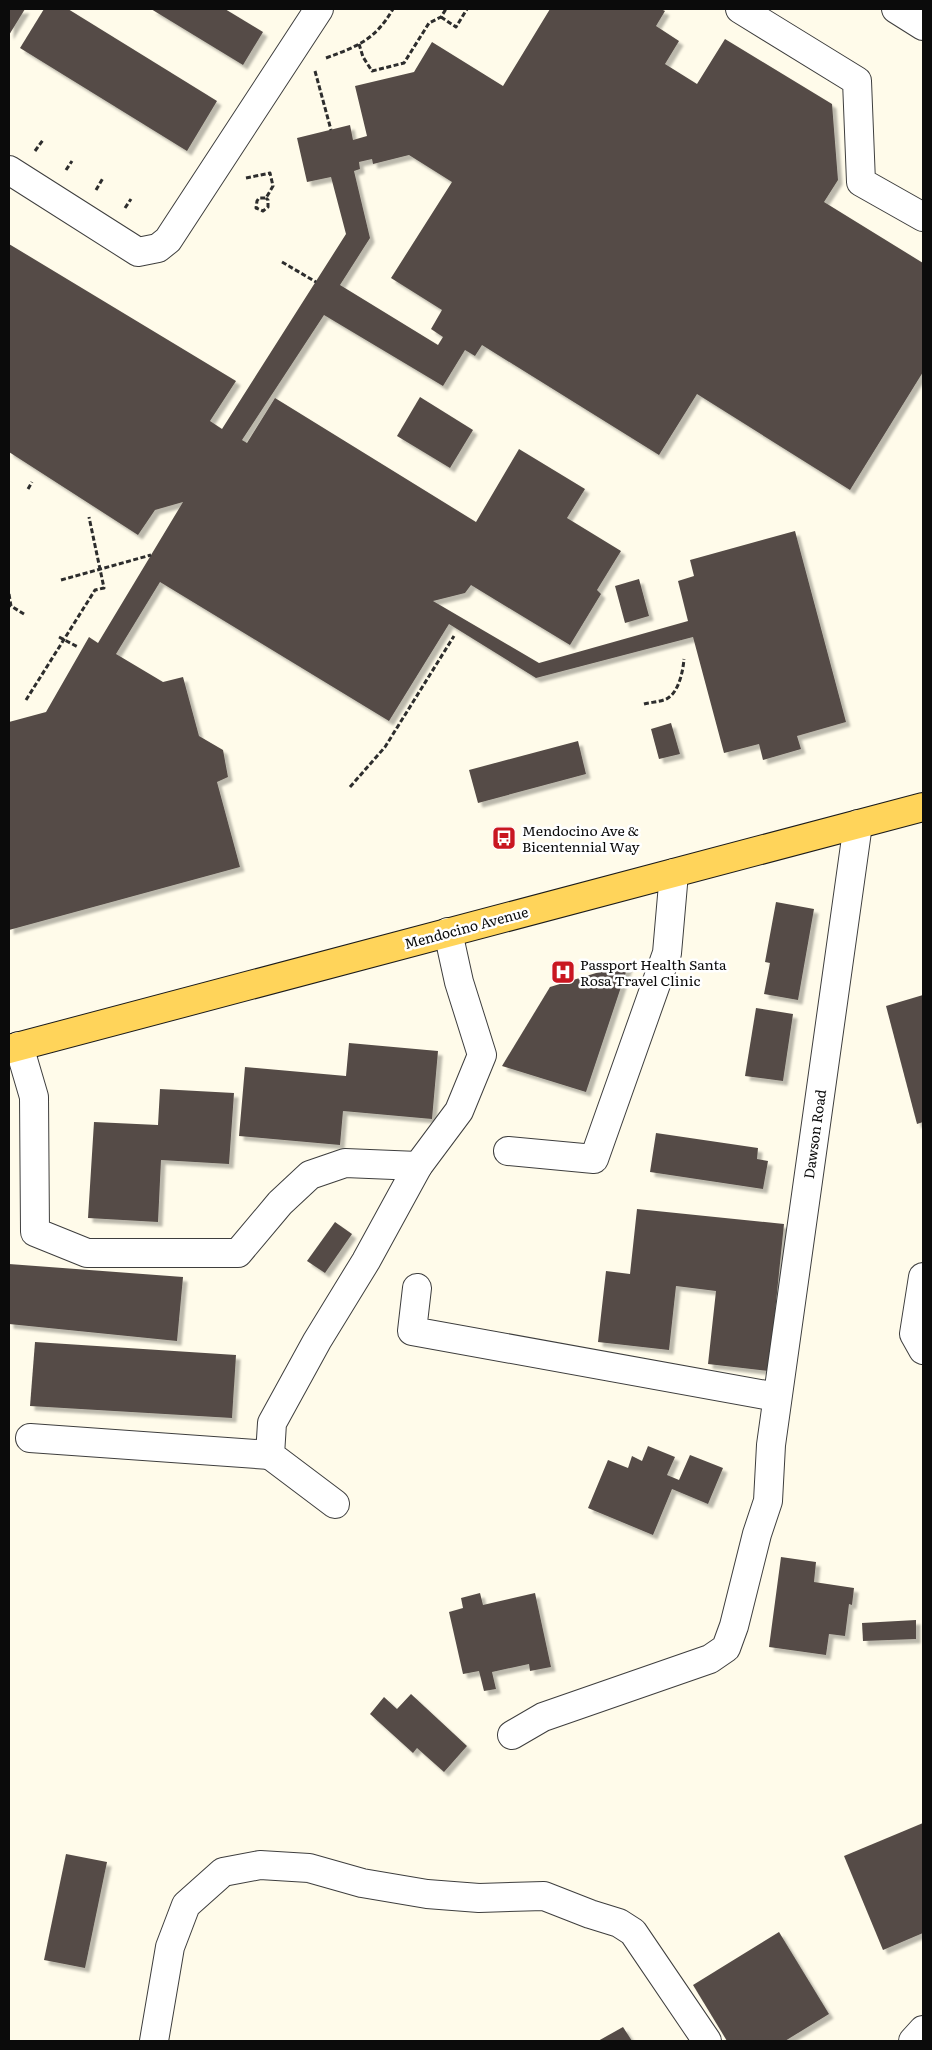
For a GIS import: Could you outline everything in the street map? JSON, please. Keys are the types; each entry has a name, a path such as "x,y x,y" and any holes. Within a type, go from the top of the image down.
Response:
{"main road":[{"name":"Mendocino Avenue","path":"14,1048 923,806"}],"street":[{"path":"9,170 138,252 158,248 173,232 319,9"},
{"path":"740,9 858,81 861,182 923,216"},
{"path":"896,9 923,26"},
{"name":"Dawson Road","path":"512,1735 543,1717 710,1659 726,1648 737,1617 757,1534 768,1501 771,1445 858,824"},
{"path":"508,1151 594,1159 667,953 674,873"},
{"path":"270,1455 272,1423 317,1341 366,1261 418,1166 459,1111 482,1055 459,982 448,932"},
{"path":"14,1048 34,1097 35,1232 87,1253 238,1253 280,1203 310,1176 345,1163 418,1166"},
{"path":"923,1276 914,1334 923,1350"},
{"path":"417,1288 412,1331 778,1397"},
{"path":"30,1438 270,1455 335,1504"},
{"path":"154,2041 170,1947 186,1905 223,1872 260,1865 309,1868 362,1883 427,1894 479,1898 544,1896 619,1924 633,1932 707,2041"},
{"path":"912,2041 923,2030"}],"path":[{"path":"321,60 374,36 394,9"},
{"path":"359,44 363,57 372,71 404,63 429,23 441,17 446,9"},
{"path":"441,17 456,27 467,9"},
{"path":"313,63 331,130"},
{"path":"242,180 270,173 273,186 266,198"},
{"path":"92,195 103,178"},
{"path":"259,198 266,198 268,200 268,207 263,211 256,208 259,198"},
{"path":"282,262 316,282"},
{"path":"28,489 32,482"},
{"path":"26,700 95,590 104,588 89,517"},
{"path":"61,580 151,555"},
{"path":"9,594 12,606 24,614"},
{"path":"59,636 78,647"},
{"path":"350,787 385,746 454,636"},
{"path":"644,704 668,698 677,686 683,669 684,659"}],"building":[{"path":"9,9 25,9 9,35"},
{"path":"44,9 68,9 217,101 187,151 20,48"},
{"path":"151,9 225,9 263,32 243,65"},
{"path":"550,9 661,9 665,11 656,26 679,41 665,64 697,84 725,39 832,104 838,180 824,202 923,263 923,372 850,490 697,394 659,455 482,345 475,356 465,350 443,386 324,315 242,440 247,443 275,398 476,522 519,449 585,489 567,518 621,551 597,590 601,594 570,645 471,585 465,593 433,601 539,663 688,621 678,581 694,576 690,560 795,531 846,722 797,736 801,749 763,760 759,744 724,753 693,637 536,678 449,624 389,721 160,582 116,654 163,682 183,677 199,736 223,750 228,777 217,782 240,867 9,930 9,722 46,712 89,637 98,643 183,502 155,510 138,535 9,452 9,244 236,381 210,421 222,429 346,234 331,177 307,182 297,138 350,125 353,140 367,136 355,86 414,72 432,42 503,86","holes":["409,155 452,182 391,278 442,310 431,329 443,337 438,345 340,285 370,238 354,171 360,169 359,162 372,159 373,164"]},
{"path":"420,397 473,430 450,468 397,436"},
{"path":"639,579 649,616 625,623 615,586"},
{"path":"671,723 680,754 659,759 651,729"},
{"path":"578,741 586,774 478,803 469,770"},
{"path":"776,902 814,909 798,1000 764,994 770,963 765,962"},
{"path":"629,963 586,1092 502,1066 550,987"},
{"path":"923,995 923,1122 917,1124 886,1006"},
{"path":"756,1008 793,1014 783,1081 745,1076"},
{"path":"349,1043 438,1051 432,1119 343,1111 340,1145 239,1136 245,1067 346,1076"},
{"path":"160,1089 234,1093 229,1164 161,1160 158,1222 88,1218 94,1122 158,1125"},
{"path":"656,1133 758,1148 757,1159 768,1161 763,1189 650,1172"},
{"path":"637,1209 784,1224 769,1371 708,1364 716,1291 676,1286 669,1350 598,1342 606,1271 630,1274"},
{"path":"335,1222 352,1234 325,1273 307,1261"},
{"path":"9,1264 183,1277 177,1341 9,1324"},
{"path":"35,1342 236,1355 232,1418 30,1406"},
{"path":"648,1446 675,1457 667,1475 679,1480 690,1455 723,1468 708,1504 672,1489 653,1535 588,1508 608,1460 628,1468 632,1456 642,1461"},
{"path":"781,1557 816,1562 814,1582 854,1588 852,1605 849,1604 845,1636 829,1634 826,1655 769,1647"},
{"path":"480,1593 483,1605 535,1593 551,1667 530,1671 529,1664 492,1672 496,1689 484,1691 479,1671 463,1674 449,1612 463,1608 461,1598"},
{"path":"916,1620 916,1639 863,1641 862,1623"},
{"path":"411,1694 467,1746 444,1772 417,1748 413,1753 370,1714 384,1697 397,1709"},
{"path":"923,1823 923,1933 883,1950 844,1856"},
{"path":"66,1854 107,1862 85,1968 44,1960"},
{"path":"779,1932 829,2014 785,2041 727,2041 693,1985"},
{"path":"623,2027 632,2041 598,2041"}],"place":[{"name":"Mendocino Ave & Bicentennial Way","path":"504,838"},
{"name":"Passport Health Santa Rosa Travel Clinic","path":"563,972"}]}
